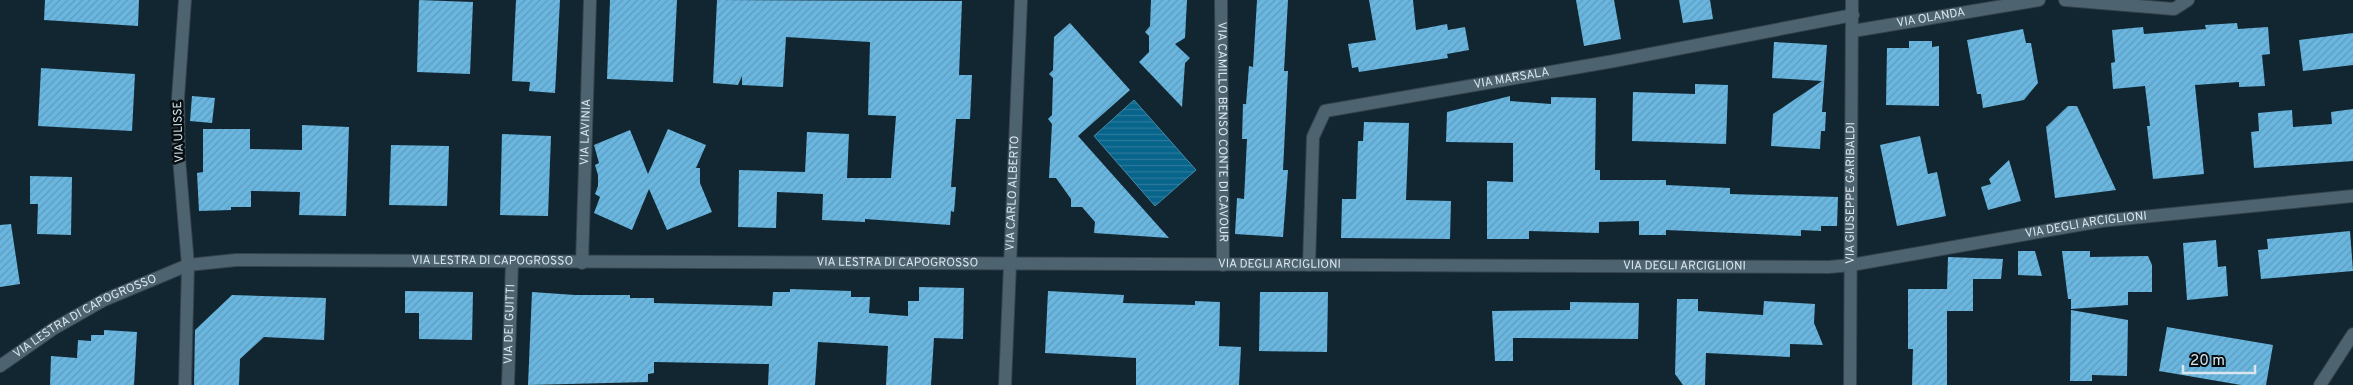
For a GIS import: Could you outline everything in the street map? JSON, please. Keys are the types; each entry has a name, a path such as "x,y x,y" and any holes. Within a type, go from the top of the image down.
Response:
{"street":[{"name":"VIA ULISSE","path":"185,0 178,114 188,265 185,385"},
{"name":"VIA LAVINIA","path":"582,263 590,0"},
{"name":"VIA CARLO ALBERTO","path":"1005,385 1021,0"},
{"name":"VIA CAMILLO BENSO CONTE DI CAVOUR","path":"1221,0 1223,265"},
{"name":"VIA GIUSEPPE GARIBALDI","path":"1850,385 1852,0"},
{"name":"VIA OLANDA","path":"1852,30 2039,0"},
{"path":"2065,0 2174,9 2188,0"},
{"name":"VIA MARSALA","path":"1309,265 1313,137 1325,111 1614,61 1852,16"},
{"name":"VIA DEGLI ARCIGLIONI","path":"1010,264 1829,267 1851,265 2101,221 2353,196"},
{"name":"VIA LESTRA DI CAPOGROSSO","path":"0,366 36,340 92,307 188,265 265,259 582,263 1010,264"},
{"name":"VIA DEI GUITTI","path":"508,385 512,262"},
{"path":"2320,385 2353,334"}],"water":[{"path":"1134,100 1196,170 1155,206 1094,136"}],"building":[{"path":"45,0 139,0 138,26 44,20"},
{"path":"419,0 473,2 470,74 417,72"},
{"path":"516,0 560,0 555,93 529,91 530,82 512,81"},
{"path":"610,0 677,0 673,82 607,79"},
{"path":"717,0 962,1 959,75 972,75 970,119 956,119 951,187 956,187 954,212 951,211 950,225 865,219 865,222 822,220 823,194 777,192 776,228 738,227 739,170 805,172 807,132 849,134 847,178 891,178 896,116 868,115 870,42 786,37 783,87 742,85 742,76 738,85 713,83"},
{"path":"1151,0 1187,0 1185,38 1175,44 1190,58 1185,63 1182,107 1139,62 1149,52 1149,36 1145,32 1150,26"},
{"path":"1257,0 1288,0 1284,71 1288,71 1283,170 1288,170 1283,237 1235,234 1237,198 1244,199 1247,139 1242,139 1243,104 1246,104 1249,66 1253,67"},
{"path":"1369,0 1413,0 1416,30 1447,24 1448,30 1465,27 1469,50 1447,54 1448,58 1359,72 1358,67 1352,68 1348,44 1376,40"},
{"path":"1576,0 1614,0 1621,39 1584,46"},
{"path":"1679,0 1710,0 1713,19 1683,23"},
{"path":"1070,23 1130,90 1078,136 1169,238 1094,233 1095,222 1082,207 1071,207 1071,199 1056,178 1049,178 1052,124 1048,119 1052,115 1053,78 1049,74 1053,70 1054,37"},
{"path":"2237,23 2238,29 2268,27 2270,54 2262,55 2265,86 2239,87 2239,82 2195,85 2204,174 2153,179 2147,126 2150,126 2145,86 2113,89 2111,63 2115,62 2112,30 2143,27 2144,34 2206,29 2205,25"},
{"path":"2023,29 2026,43 2031,43 2038,83 2024,100 1983,108 1981,94 1977,94 1967,40"},
{"path":"2353,33 2353,65 2303,71 2299,40"},
{"path":"1909,41 1932,41 1932,47 1939,46 1939,106 1886,105 1887,48 1909,48"},
{"path":"1774,42 1827,45 1822,112 1826,112 1825,131 1821,131 1820,149 1771,146 1773,114 1822,81 1772,78"},
{"path":"41,68 135,74 132,131 38,126"},
{"path":"1695,84 1728,85 1726,144 1632,141 1633,92 1695,94"},
{"path":"192,96 215,98 212,123 190,121"},
{"path":"1510,96 1510,101 1551,104 1551,97 1596,98 1595,170 1600,170 1600,180 1666,180 1666,185 1730,188 1730,194 1838,197 1837,226 1821,226 1821,231 1801,230 1801,236 1666,230 1666,235 1639,235 1639,221 1599,222 1599,233 1529,231 1529,239 1487,239 1487,181 1513,182 1513,143 1446,142 1447,112"},
{"path":"2068,106 2077,106 2116,190 2055,198 2046,127"},
{"path":"2353,109 2353,161 2254,168 2251,132 2259,131 2258,113 2292,110 2293,127 2332,124 2331,112"},
{"path":"1364,122 1409,123 1406,200 1451,201 1450,239 1341,238 1342,199 1356,199 1358,141 1363,141"},
{"path":"302,125 349,127 346,216 299,215 300,192 251,191 251,207 231,207 231,210 199,211 197,173 203,172 203,129 250,129 250,149 302,150"},
{"path":"668,129 706,145 696,168 700,168 700,183 712,212 667,230 649,189 632,230 594,213 600,197 595,194 598,186 598,175 595,165 599,163 594,145 630,130 648,174"},
{"path":"502,134 551,136 548,216 500,215"},
{"path":"1920,136 1928,174 1937,172 1946,216 1897,226 1880,145"},
{"path":"391,145 449,146 447,206 389,205"},
{"path":"2009,160 2021,201 1988,210 1981,187 1991,184 1989,179"},
{"path":"30,176 72,177 71,235 37,234 38,204 30,204"},
{"path":"11,224 20,284 0,287 0,225"},
{"path":"2350,231 2353,271 2261,279 2258,250 2268,249 2267,239"},
{"path":"2216,240 2218,267 2226,266 2228,296 2187,300 2183,243"},
{"path":"2018,251 2035,251 2042,276 2018,275"},
{"path":"2062,251 2090,251 2090,257 2148,256 2152,265 2152,292 2128,292 2128,305 2071,309 2071,299 2068,299"},
{"path":"1948,257 2003,259 2001,279 1973,279 1973,311 1947,311 1947,385 1912,385 1913,349 1908,349 1908,289 1947,289"},
{"path":"919,287 964,288 963,339 934,338 931,385 886,385 888,346 818,342 815,385 768,385 769,364 654,362 654,373 648,374 648,382 528,385 532,292 575,295 630,295 630,298 654,298 654,303 772,306 773,292 790,292 790,289 851,291 851,297 870,297 869,313 908,316 908,301 919,301"},
{"path":"405,291 473,292 472,340 419,339 419,313 405,313"},
{"path":"1048,291 1124,295 1123,303 1195,305 1195,301 1220,302 1219,346 1241,347 1239,385 1136,385 1136,358 1045,353"},
{"path":"1260,292 1328,292 1327,352 1259,351"},
{"path":"232,295 326,298 324,340 264,337 240,359 239,385 194,385 195,330"},
{"path":"1677,299 1698,299 1698,311 1763,315 1764,301 1815,304 1814,323 1823,345 1790,344 1790,357 1706,353 1705,385 1683,385 1675,374"},
{"path":"1570,302 1639,303 1638,339 1513,338 1513,361 1495,361 1492,311 1570,310"},
{"path":"2071,310 2128,320 2127,376 2092,375 2092,381 2070,381"},
{"path":"2167,327 2273,345 2266,385 2241,385 2159,371"},
{"path":"104,330 137,332 134,385 50,385 51,356 77,358 78,340 91,341 91,335 104,335"}]}
